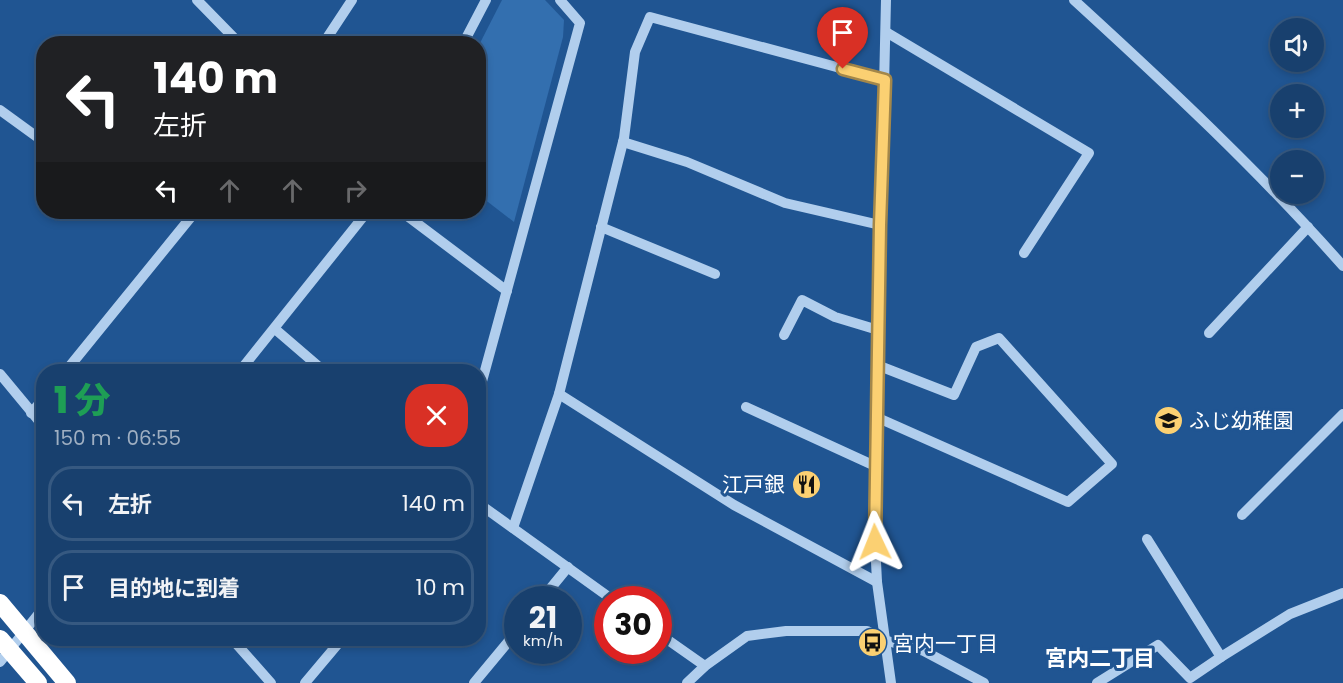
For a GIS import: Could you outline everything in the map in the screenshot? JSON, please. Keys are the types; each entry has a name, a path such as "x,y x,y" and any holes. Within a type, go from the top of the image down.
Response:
{"highway":[{"path":"0,603 67,683"},
{"path":"3,650 38,683"}],"street":[{"path":"197,0 232,36"},
{"path":"328,36 352,0"},
{"path":"467,36 486,0"},
{"path":"486,367 580,23 560,0"},
{"path":"886,0 874,522 877,582 891,683"},
{"path":"1074,0 1183,100 1308,227 1343,266"},
{"path":"513,528 559,394 623,142 635,52 650,17 885,80"},
{"path":"886,32 1089,153 1024,253"},
{"path":"0,110 36,136"},
{"path":"623,142 687,162 785,203 880,225"},
{"path":"71,364 189,219"},
{"path":"246,364 361,219"},
{"path":"411,219 507,291"},
{"path":"601,227 715,274"},
{"path":"1209,333 1308,227"},
{"path":"784,335 802,300 836,317 878,330"},
{"path":"275,329 316,364"},
{"path":"876,417 1068,502 1112,464 999,338 976,347 954,395 877,365"},
{"path":"0,374 36,418"},
{"path":"559,394 735,505 877,582"},
{"path":"746,407 875,466"},
{"path":"32,413 36,408"},
{"path":"1242,515 1343,414"},
{"path":"486,509 594,586"},
{"path":"1147,539 1221,657"},
{"path":"552,586 568,567"},
{"path":"1096,683 1158,645 1190,678 1290,614 1343,593"},
{"path":"3,650 24,632 36,618"},
{"path":"687,683 705,666 747,636 786,631 867,631 884,640 924,651 984,683"},
{"path":"672,643 705,666"},
{"path":"238,646 271,683"},
{"path":"305,683 336,646"},
{"path":"474,683 504,647"}],"shaded area":[{"path":"502,0 545,0 564,20 563,37 514,222 486,200 486,36 484,36"}],"place":[{"name":"ふじ幼稚園","path":"1168,420"},
{"name":"江戸銀","path":"806,484"},
{"name":"宮内一丁目","path":"872,643"}],"district":[{"name":"宮内二丁目","path":"1100,658"}],"route":[{"path":"843,69 885,80 880,225 875,542"}]}
